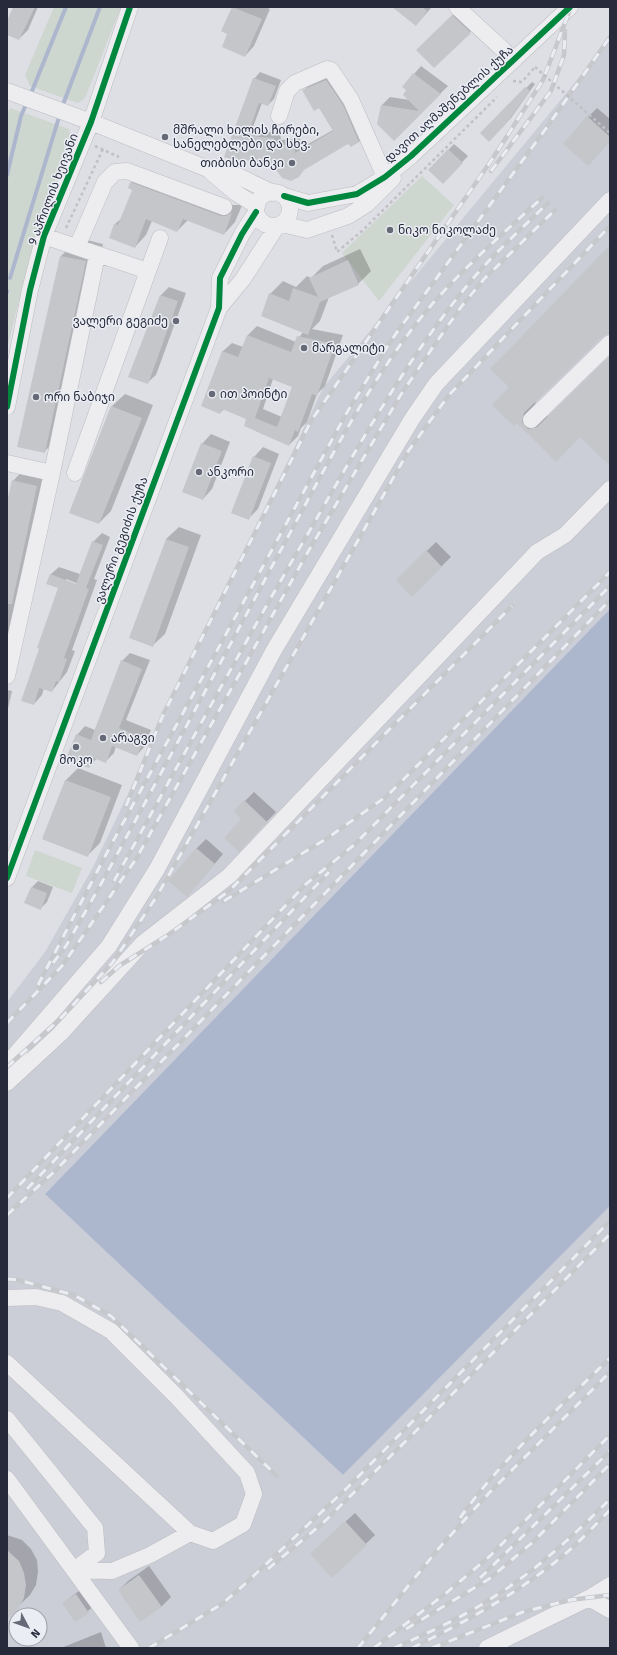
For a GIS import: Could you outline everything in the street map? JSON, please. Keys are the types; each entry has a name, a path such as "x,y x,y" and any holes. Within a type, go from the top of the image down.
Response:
{"street":[{"name":"9 აპრილის ხეივანი","path":"7,407 30,290 44,236 91,122 130,7"},
{"path":"457,7 514,60"},
{"name":"დავით აღმაშენებლის ქუჩა","path":"7,91 74,115 208,169 238,176 278,194 308,203 357,194 385,177 411,156 570,7"},
{"path":"279,116 287,91 294,83 327,69 331,70 351,100 385,177"},
{"name":"დავით აღმაშენებლის ქუჩა","path":"280,225 307,230 348,216 367,204 411,156"},
{"name":"დავით აღმაშენებლის ქუჩა","path":"208,169 256,209"},
{"path":"77,247 105,182 115,172 127,171 224,207"},
{"path":"278,194 290,207 290,213 287,219 280,225 271,226 261,222 256,209 262,197 278,194"},
{"path":"7,1064 109,946 149,882 274,650 412,419 436,384 610,200"},
{"name":"ვალერი გეგიძის ქუჩა","path":"7,878 219,308 220,278 256,209"},
{"name":"ვალერი გეგიძის ქუჩა","path":"219,308 243,279 280,225"},
{"path":"44,236 148,271"},
{"path":"75,473 160,238"},
{"path":"7,676 52,473 96,260 94,253"},
{"path":"531,420 610,343"},
{"path":"7,463 52,473"},
{"path":"7,1082 60,1034 143,943 229,876 537,552 565,535 610,489"},
{"path":"7,1298 36,1297 62,1304 111,1331 176,1396 247,1473 254,1494 243,1524 213,1541 190,1533 7,1363"},
{"path":"7,1419 95,1528 97,1553 74,1570"},
{"path":"7,1479 131,1648"},
{"path":"74,1570 112,1571 150,1555 190,1533"},
{"path":"488,1648 589,1598 610,1585"},
{"path":"589,1598 610,1610"}],"path":[{"path":"509,85 515,79 522,82 535,67 610,133"},
{"path":"328,223 337,252 363,230 498,96"},
{"path":"83,141 115,154"},
{"path":"60,242 84,186 103,149"}],"shaded area":[{"path":"54,7 121,7 85,98 78,103 30,86 25,75"},
{"path":"610,40 610,609 45,1194 343,1475 610,1206 610,1648 7,1648 7,1002 45,952 92,869 323,388"},
{"path":"10,108 69,129 70,134 30,256 7,349 7,113"},
{"path":"422,176 454,205 379,301 342,253"},
{"path":"35,850 82,868 72,893 26,876"}],"water":[{"path":"610,609 610,1206 343,1475 45,1194"}],"building":[{"path":"13,7 35,7 19,40 7,35 7,21"},
{"path":"232,7 262,19 245,57 222,47 227,34 221,31"},
{"path":"392,7 422,7 427,11 416,26"},
{"path":"452,15 471,33 434,68 416,50"},
{"path":"413,73 441,94 394,141 377,124 381,105 419,111 403,95 406,90 402,87"},
{"path":"253,78 276,86 268,106 259,103 248,134 259,137 274,138 275,146 294,144 295,153 333,131 319,108 314,111 302,90 326,80 343,105 359,142 351,147 348,144 304,170 299,177 291,181 282,178 277,171 241,158 240,163 224,157"},
{"path":"525,87 530,91 505,125 489,142 480,133"},
{"path":"587,116 610,137 610,141 588,166 563,144"},
{"path":"448,149 463,163 443,184 428,170"},
{"path":"130,182 221,216 226,216 232,213 224,235 183,219 177,232 146,219 135,248 109,238 114,224 118,225 132,190 128,188"},
{"path":"610,245 610,334 603,336 524,413 522,422 528,429 537,427 610,356 610,466 580,437 556,462 517,423 514,426 492,405 509,387 490,369"},
{"path":"60,256 86,261 45,453 17,447"},
{"path":"348,260 359,285 320,302 308,335 261,316 269,293 289,301 293,288 318,297 309,278"},
{"path":"160,295 178,301 148,384 128,377"},
{"path":"247,335 291,352 297,336 335,344 317,396 312,394 298,432 295,430 289,446 244,426 246,419 222,409 220,414 201,406 222,351 238,357","holes":["269,378 292,387 277,427 255,418"]},
{"path":"111,406 142,418 99,524 69,513"},
{"path":"201,443 222,451 203,500 182,492"},
{"path":"253,456 271,463 249,520 231,513"},
{"path":"12,480 37,486 12,604 7,604 7,502"},
{"path":"166,539 189,547 153,647 129,638"},
{"path":"92,541 103,545 86,588 89,589 64,658 67,659 59,682 56,681 52,692 39,688 34,705 21,701 39,649 37,648 58,588 46,584 50,574 76,584"},
{"path":"426,550 442,567 412,597 396,580"},
{"path":"121,660 142,669 119,728 144,739 137,756 112,746 106,763 93,758 89,768 66,759 76,734 91,740"},
{"path":"65,780 111,797 88,857 42,839"},
{"path":"244,800 267,822 239,852 224,838 241,819 234,811"},
{"path":"196,848 215,864 187,897 168,881"},
{"path":"31,887 47,893 41,910 24,903"},
{"path":"345,1521 367,1545 332,1578 310,1554"},
{"path":"7,1550 19,1561 24,1573 26,1585 24,1598 19,1607 8,1607 7,1619"},
{"path":"139,1575 162,1607 140,1622 118,1590"},
{"path":"76,1594 89,1613 75,1622 62,1603"}],"waterway":[{"path":"30,96 66,7"},
{"path":"62,107 100,7"},
{"path":"7,175 21,116 27,102"},
{"path":"10,278 60,114"}],"railway":[{"path":"126,806 163,715 311,421 493,158 543,80 571,7"},
{"path":"491,171 551,91 564,55 565,31"},
{"path":"38,985 111,845 346,414 392,339 547,127 610,37"},
{"path":"53,963 66,946 101,884 326,466 379,376 419,320 447,287 542,198"},
{"path":"114,881 281,580 401,377 443,316 466,287 485,265 548,203"},
{"path":"7,1023 62,966 136,859 309,550 400,396 433,347 461,307 484,279 555,210"},
{"path":"7,1067 59,1020 113,962 157,896 409,450 449,395 610,226"},
{"path":"224,901 326,839 387,796 610,572"},
{"path":"7,1198 306,884 354,845 610,586"},
{"path":"7,1215 55,1171 610,600"},
{"path":"101,982 119,966 168,935 229,891 512,606"},
{"path":"27,1189 329,872"},
{"path":"149,1648 222,1604 246,1583 348,1487 610,1221"},
{"path":"268,1569 324,1522 610,1234"},
{"path":"7,1279 18,1280 74,1295 111,1316 277,1476"},
{"path":"460,1518 493,1476 512,1455 610,1358"},
{"path":"358,1648 439,1548 489,1493 610,1372"},
{"path":"374,1648 445,1594 490,1556 610,1435"},
{"path":"480,1578 610,1451"},
{"path":"406,1629 489,1579 533,1542 610,1464"},
{"path":"394,1648 456,1619 524,1576 554,1552 610,1499"},
{"path":"412,1648 476,1615 536,1577 573,1547 610,1510"},
{"path":"432,1648 523,1612 570,1600 610,1595"}],"cycle path":[{"path":"7,407 30,290 44,236 91,122 130,7"},
{"path":"284,196 308,203 357,194 385,177 411,156 570,7"},
{"path":"7,878 219,308 220,278 242,234 256,212"}],"place":[{"name":"მშრალი ხილის ჩირები, სანელებლები და სხვ.","path":"165,137"},
{"name":"თიბისი ბანკი","path":"292,163"},
{"name":"ნიკო ნიკოლაძე","path":"390,230"},
{"name":"ვალერი გეგიძე","path":"176,321"},
{"name":"მარგალიტი","path":"304,348"},
{"name":"ით პოინტი","path":"212,394"},
{"name":"ორი ნაბიჯი","path":"36,397"},
{"name":"ანკორი","path":"199,472"},
{"name":"არაგვი","path":"103,738"},
{"name":"მოკო","path":"76,747"}]}
